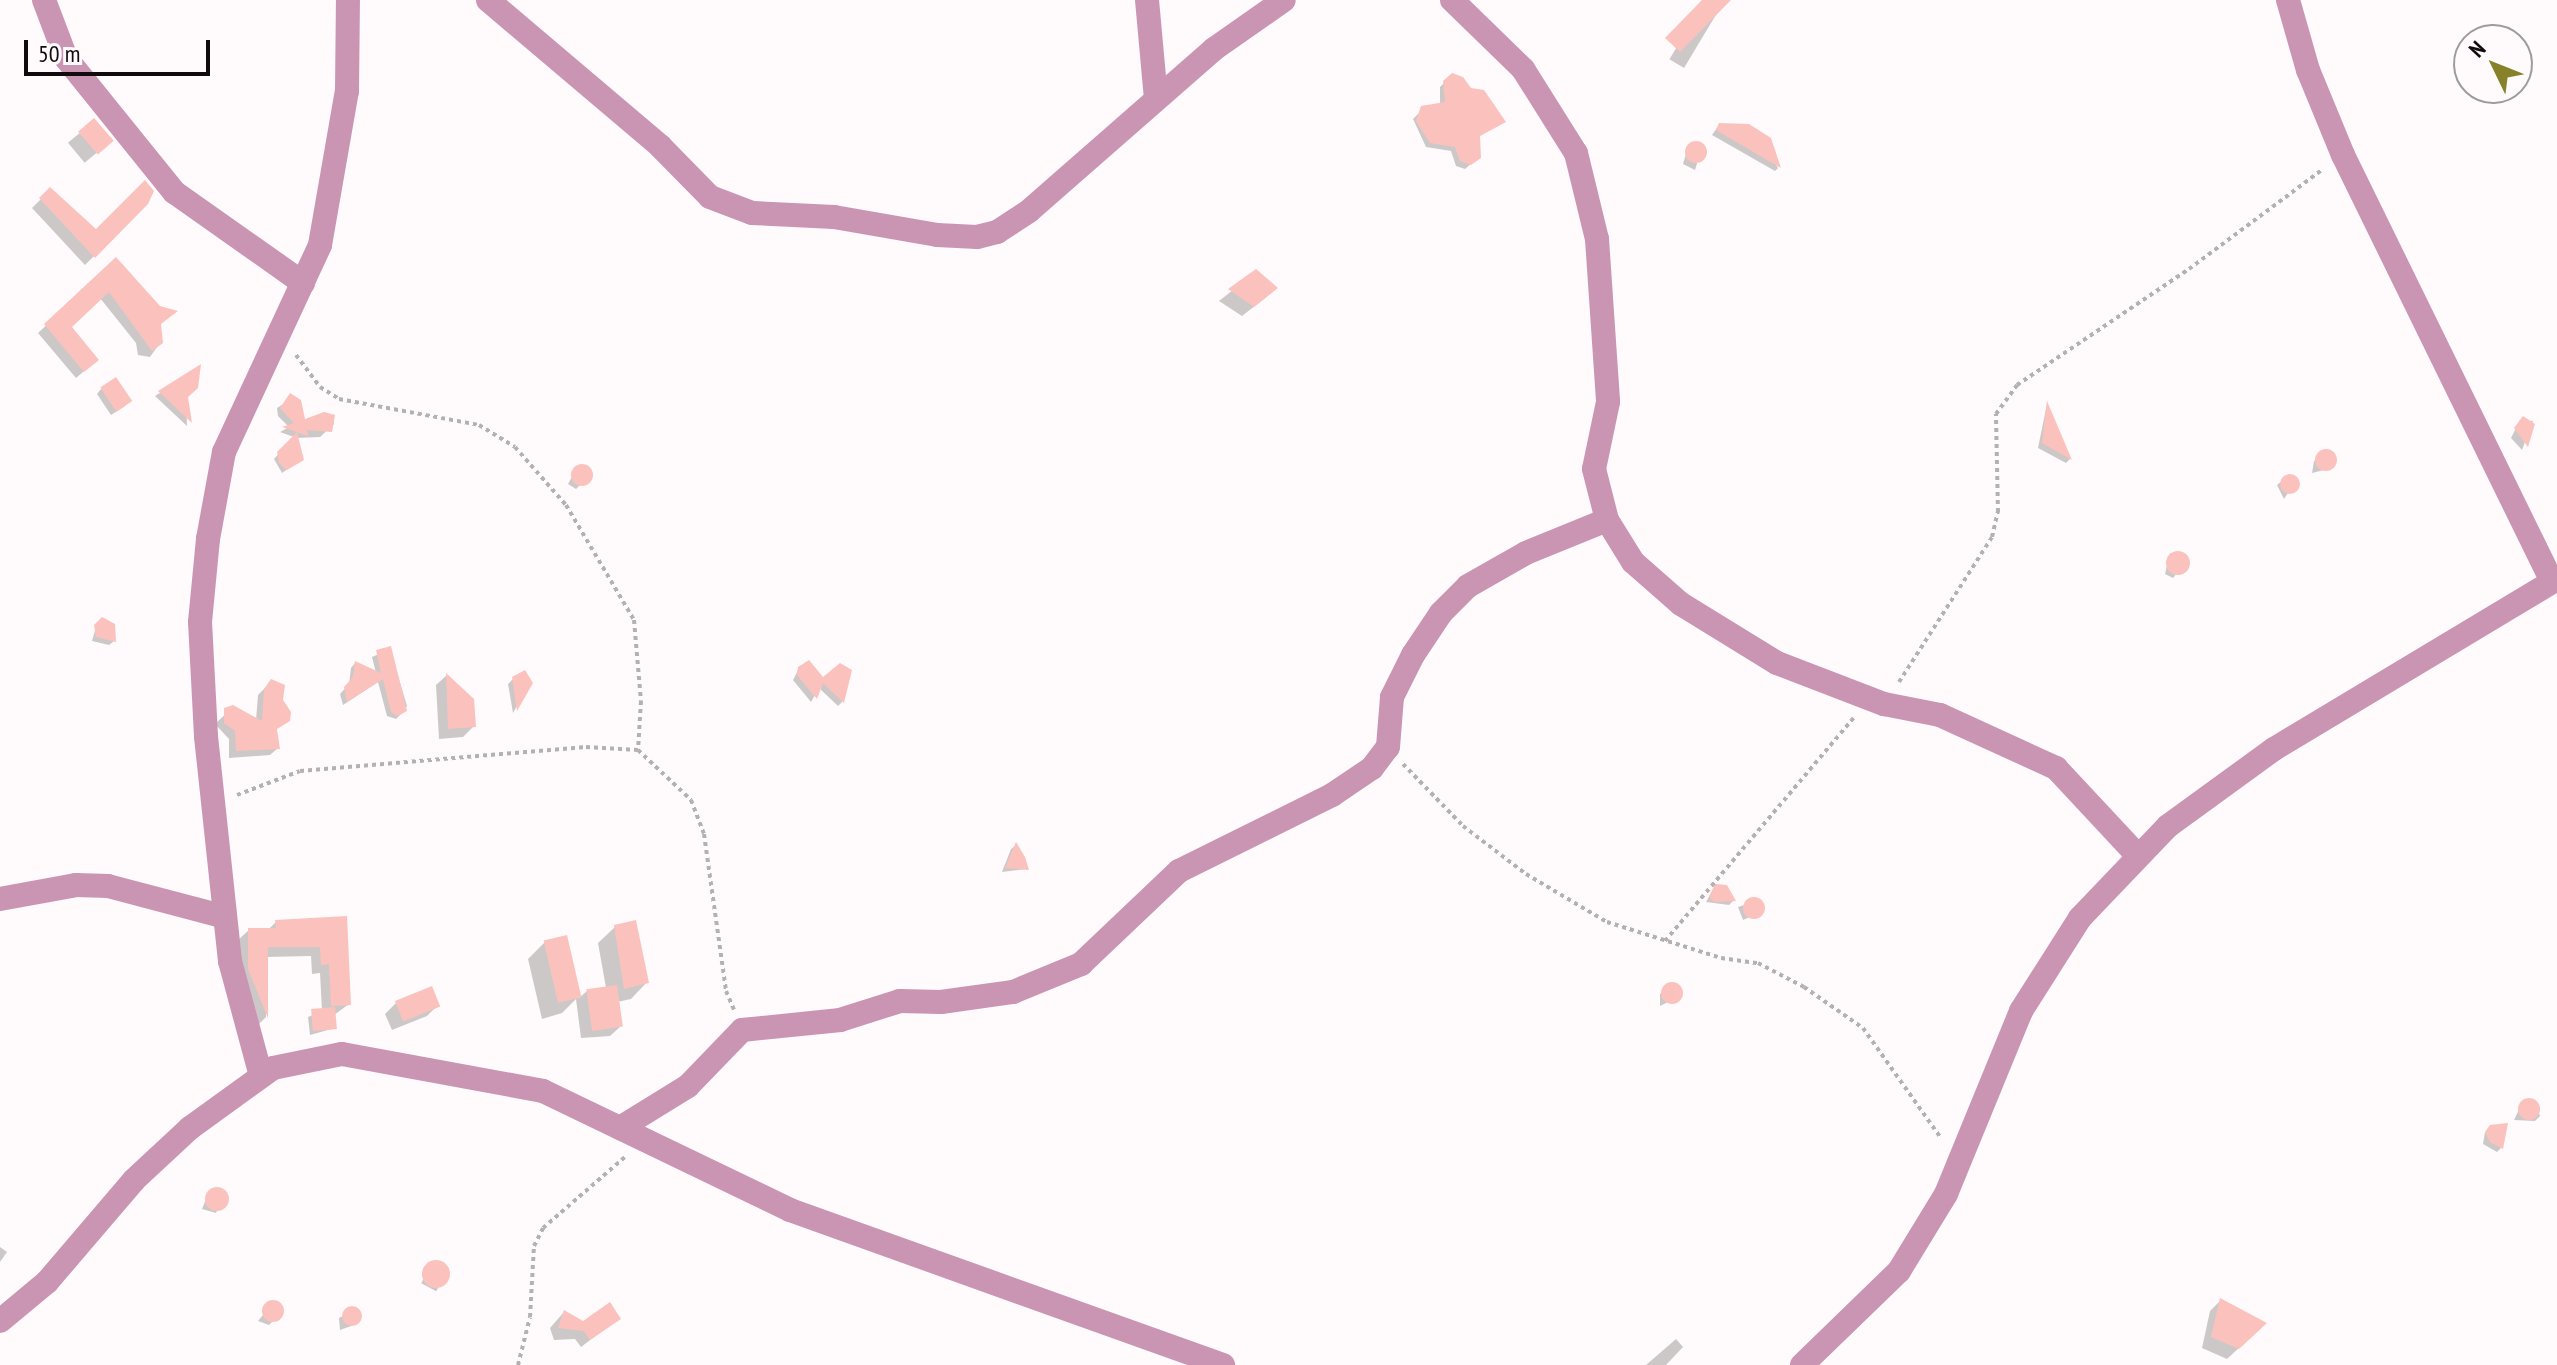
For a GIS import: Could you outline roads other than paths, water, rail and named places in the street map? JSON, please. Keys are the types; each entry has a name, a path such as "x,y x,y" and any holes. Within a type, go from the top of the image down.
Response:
{"street":[{"path":"44,0 66,58 174,192 303,283"},
{"path":"261,1076 230,961 200,622 208,539 224,452 320,245 347,91 348,0"},
{"path":"488,0 660,146 710,197 752,213 834,217 937,235 997,232 1029,211 1156,98 1284,0"},
{"path":"1147,0 1156,98"},
{"path":"1452,0 1523,69 1576,153 1597,239 1608,402 1594,469 1607,520 1633,562 1681,604 1777,663 1877,702 1940,715 2056,768 2138,856"},
{"path":"1802,1365 1899,1271 1957,1169 2021,1011 2080,918 2138,856 2168,826 2274,749 2555,581 2343,155 2308,70 2288,0"},
{"path":"620,1128 688,1086 742,1030 840,1020 900,1001 941,1002 1013,992 1050,980 1081,964 1179,871 1354,782 1388,747 1392,697 1441,613 1468,586 1526,553 1607,520"},
{"path":"0,899 76,885 108,886 225,917"},
{"path":"0,1321 47,1282 134,1180 178,1138 273,1068 342,1054 543,1091 790,1210 1223,1365"}]}
